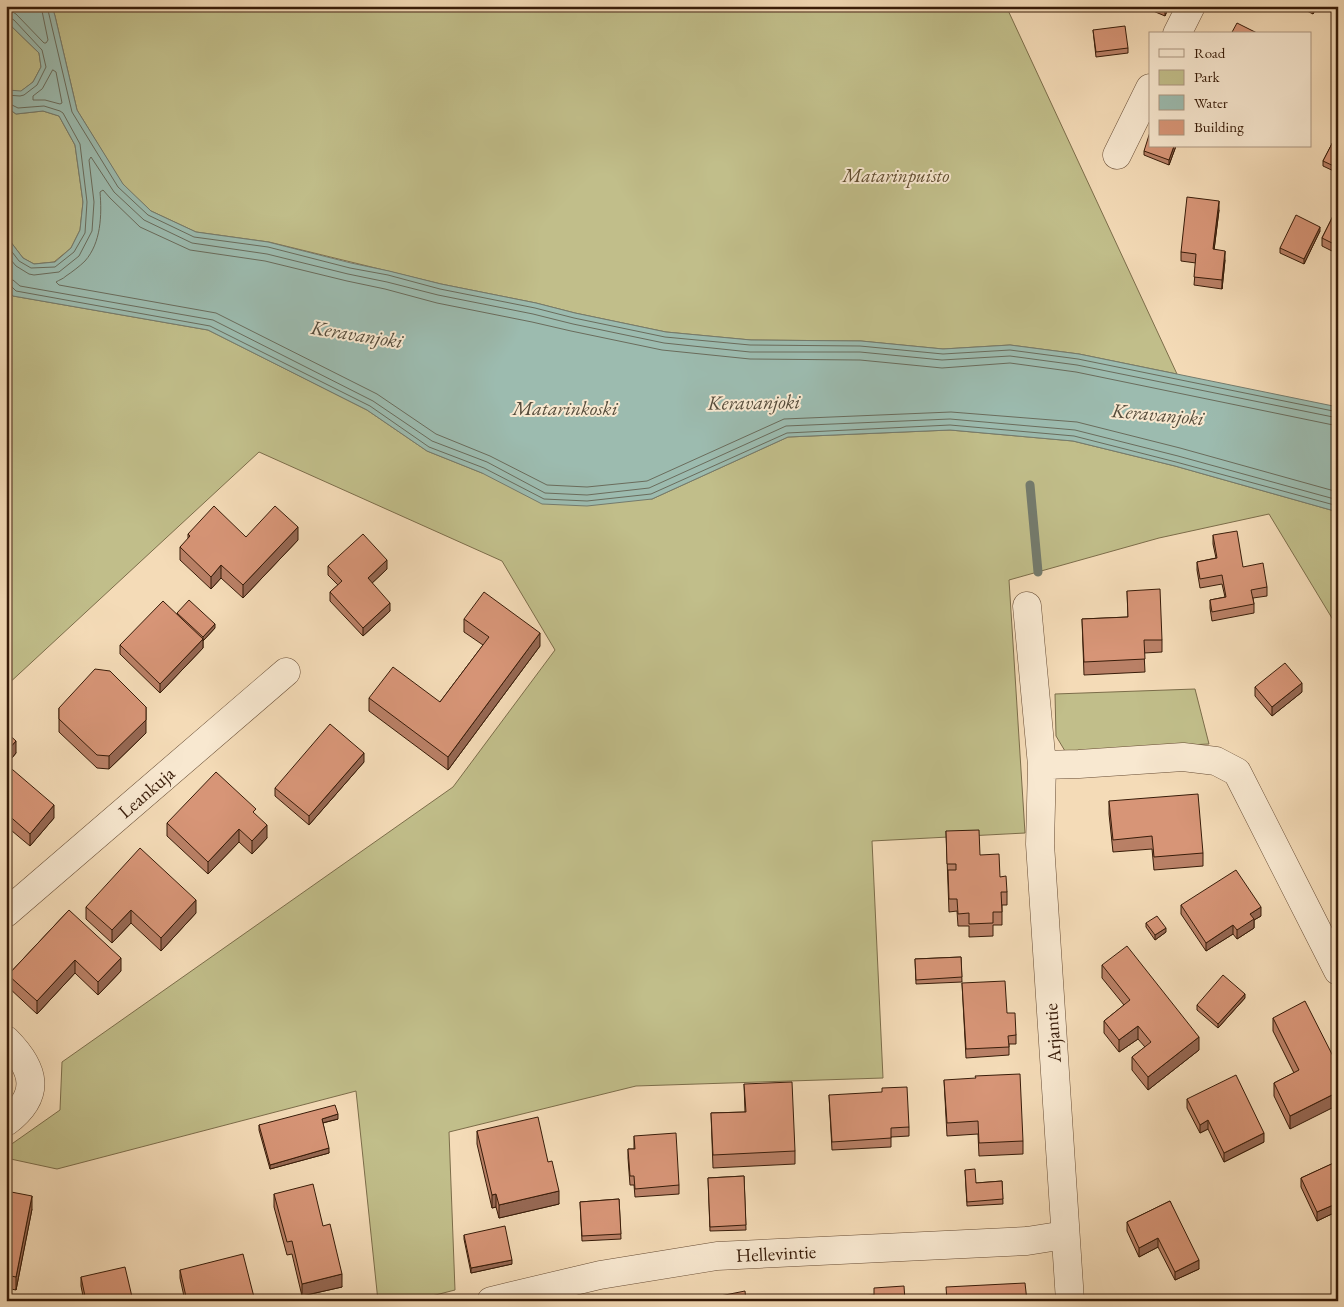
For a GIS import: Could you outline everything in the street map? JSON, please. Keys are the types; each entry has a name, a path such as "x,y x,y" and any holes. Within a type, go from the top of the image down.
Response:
{"street":[{"path":"1178,32 1191,6"},
{"path":"1117,155 1149,90"},
{"name":"Arjantie","path":"1028,606 1042,766 1040,844 1070,1301"},
{"name":"Leankuja","path":"6,913 286,672"},
{"path":"1042,766 1184,757 1216,761 1237,772 1338,970"},
{"path":"6,1040 18,1052 27,1067 31,1083 25,1102 6,1122"},
{"name":"Hellevintie","path":"491,1301 600,1275 717,1256 1026,1241 1065,1235"}],"green space":[{"name":"Matarinpuisto","path":"52,6 1006,6 1177,374 1079,354 1010,345 943,349 861,341 751,340 666,332 441,284 269,242 196,232 151,211 123,185 77,110"},
{"path":"6,21 39,53 41,67 33,82 20,92 6,88"},
{"path":"6,107 16,114 43,111 59,116 75,145 83,202 80,230 71,248 54,262 34,264 23,258 10,241 6,232"},
{"path":"6,288 13,296 208,330 367,410 427,451 482,473 652,499 788,437 950,430 1073,441 1175,466 1338,512 1338,628 1269,514 1159,538 1009,580 1025,833 872,841 883,1078 636,1086 449,1132 455,1290 412,1301 378,1301 356,1091 57,1169 6,1158 6,1148 60,1110 62,1062 453,787 555,650 502,561 259,452 6,686"},
{"path":"1195,689 1209,744 1065,751 1056,736 1055,694"},
{"path":"6,1060 11,1064 10,1097 6,1099"}],"water":[{"name":"Matarinkoski","path":"6,6 52,6 77,110 123,184 151,211 196,232 268,242 441,284 666,332 751,340 861,341 943,349 1010,345 1079,354 1338,407 1338,512 1175,466 1073,441 950,430 788,437 652,499 587,506 542,504 482,473 427,451 367,410 208,330 13,296 6,288 6,232 10,241 23,258 34,264 55,262 71,248 80,230 83,202 75,145 59,116 43,111 16,114 6,107 6,88 8,90 21,91 33,82 41,67 39,53 6,21"}],"building":[{"path":"1152,6 1168,6 1165,12"},
{"path":"1237,23 1255,32 1232,32"},
{"path":"1125,26 1128,48 1096,52 1093,30"},
{"path":"1338,132 1338,168 1323,161"},
{"path":"1149,135 1149,148 1173,148 1169,160 1144,151"},
{"path":"1187,197 1219,201 1213,249 1225,251 1222,280 1194,277 1196,254 1181,252"},
{"path":"1338,206 1338,246 1322,238"},
{"path":"1296,215 1320,227 1304,259 1280,248"},
{"path":"214,506 246,537 275,506 298,527 243,585 221,565 211,577 180,547 190,536 188,534"},
{"path":"1237,531 1243,567 1263,563 1267,587 1251,590 1254,604 1212,612 1210,600 1226,597 1222,575 1200,579 1197,562 1217,558 1213,535"},
{"path":"363,534 387,560 368,578 390,603 363,628 330,592 342,581 328,566"},
{"path":"1160,589 1162,640 1144,640 1145,659 1084,662 1082,619 1128,617 1127,591"},
{"path":"484,592 540,633 448,757 369,698 393,667 440,702 489,637 464,619"},
{"path":"189,600 215,624 203,637 177,613"},
{"path":"163,601 203,639 160,684 120,645"},
{"path":"1285,663 1302,683 1272,707 1255,687"},
{"path":"95,669 110,671 146,707 146,720 109,756 97,755 59,719 59,708"},
{"path":"1338,709 1338,720 1333,712"},
{"path":"330,724 364,753 309,816 275,788"},
{"path":"6,732 16,741 6,752"},
{"path":"6,764 54,805 30,834 6,813"},
{"path":"216,772 256,809 253,812 267,825 252,841 239,829 208,862 167,823"},
{"path":"1198,794 1203,853 1154,857 1152,836 1113,840 1109,801"},
{"path":"979,830 980,855 999,854 1000,877 1006,876 1007,892 1001,892 1002,912 993,912 993,923 969,924 969,913 958,914 957,899 949,899 948,870 956,870 956,864 947,864 946,831"},
{"path":"140,848 196,900 161,938 131,910 112,930 86,907"},
{"path":"1236,870 1261,907 1250,914 1254,919 1237,930 1233,925 1206,943 1181,905"},
{"path":"69,910 121,958 98,982 75,960 37,1001 8,975"},
{"path":"1157,916 1166,928 1155,935 1146,923"},
{"path":"1127,946 1199,1037 1148,1077 1132,1057 1151,1042 1138,1026 1119,1040 1104,1021 1130,1000 1102,965"},
{"path":"961,957 962,977 916,980 915,959"},
{"path":"1223,975 1245,994 1218,1024 1197,1005"},
{"path":"1005,981 1007,1013 1015,1013 1016,1035 1008,1036 1009,1047 966,1049 962,983"},
{"path":"1305,1001 1338,1066 1338,1092 1290,1116 1274,1083 1299,1070 1273,1018"},
{"path":"1020,1074 1023,1141 979,1143 978,1121 947,1123 944,1080 976,1078 975,1076"},
{"path":"1236,1075 1264,1133 1224,1153 1208,1120 1200,1125 1187,1099"},
{"path":"792,1082 795,1151 713,1155 711,1113 746,1112 744,1084"},
{"path":"907,1087 909,1127 891,1128 891,1138 832,1142 829,1095 882,1092 882,1088"},
{"path":"335,1105 338,1114 322,1119 329,1148 270,1165 259,1125"},
{"path":"538,1117 548,1162 552,1161 559,1191 499,1205 496,1194 492,1195 477,1131"},
{"path":"676,1133 679,1185 635,1189 634,1176 630,1176 628,1149 635,1149 634,1136"},
{"path":"1338,1147 1338,1157 1334,1149"},
{"path":"1338,1161 1338,1203 1317,1212 1301,1178"},
{"path":"975,1169 976,1183 1002,1181 1003,1199 967,1202 965,1170"},
{"path":"744,1176 746,1225 710,1227 708,1178"},
{"path":"313,1184 323,1226 330,1224 342,1274 302,1284 292,1241 287,1242 274,1194"},
{"path":"6,1191 32,1196 16,1277 6,1275"},
{"path":"619,1199 621,1234 582,1236 580,1202"},
{"path":"1170,1201 1199,1260 1175,1272 1158,1238 1139,1248 1127,1222"},
{"path":"505,1226 512,1260 471,1268 464,1235"},
{"path":"243,1254 255,1301 187,1301 180,1270"},
{"path":"125,1267 133,1301 86,1301 81,1277"},
{"path":"1025,1283 1027,1301 947,1301 946,1287"},
{"path":"904,1286 905,1301 820,1301 820,1299 874,1295 874,1288"},
{"path":"745,1291 746,1301 700,1301 700,1300"}],"waterway":[{"path":"1030,485 1038,572"}],"water label":[{"name":"Keravanjoki","path":"357,334"},
{"name":"Keravanjoki","path":"754,402"},
{"name":"Keravanjoki","path":"1158,414"}]}
